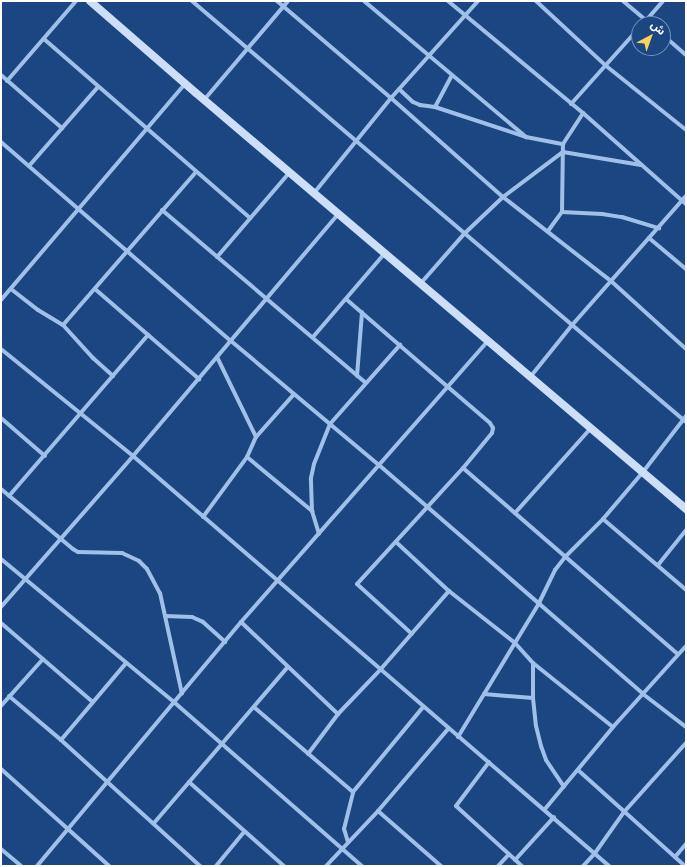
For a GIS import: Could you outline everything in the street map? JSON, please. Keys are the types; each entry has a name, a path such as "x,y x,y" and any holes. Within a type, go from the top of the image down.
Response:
{"street":[{"path":"8,81 76,1"},
{"path":"192,1 356,142 685,419 603,519 565,556 549,581 539,603 458,737"},
{"path":"277,1 391,98 503,197 611,281 686,349"},
{"path":"204,100 288,1"},
{"path":"364,1 526,137"},
{"path":"448,1 572,104 686,204"},
{"path":"313,193 391,98 478,1"},
{"path":"536,1 605,64 686,130"},
{"path":"623,1 638,16"},
{"path":"649,16 663,1"},
{"path":"93,2 185,84 289,173 531,376 686,509"},
{"path":"572,104 605,64 631,36"},
{"path":"44,39 250,218"},
{"path":"671,42 686,55"},
{"path":"1,75 62,128"},
{"path":"435,107 452,75"},
{"path":"1,300 185,84"},
{"path":"29,166 98,87"},
{"path":"399,89 413,102 435,107 526,137 563,144"},
{"path":"548,231 562,212 563,144 582,113"},
{"path":"1,142 231,341 428,507 643,694 686,727"},
{"path":"421,283 465,233 503,197 563,152 641,165"},
{"path":"63,325 196,172"},
{"path":"217,257 289,173"},
{"path":"531,376 573,324 686,196"},
{"path":"162,210 366,383"},
{"path":"562,212 602,214 622,217 659,228"},
{"path":"1,607 61,540 338,214"},
{"path":"649,238 686,269"},
{"path":"313,337 385,253"},
{"path":"11,289 38,310 63,325 113,376"},
{"path":"95,289 199,379"},
{"path":"346,299 490,423 493,428 492,433 463,468 357,584 412,634"},
{"path":"357,376 362,312"},
{"path":"9,496 148,335"},
{"path":"37,866 175,703 241,622 488,340"},
{"path":"319,534 312,511 311,478 314,464 330,424 400,345"},
{"path":"1,350 133,456 423,708 545,809 609,866"},
{"path":"217,357 256,437"},
{"path":"203,517 247,457 256,437 294,394"},
{"path":"1,418 45,456"},
{"path":"515,513 591,427"},
{"path":"247,457 312,511"},
{"path":"463,468 678,654"},
{"path":"1,489 61,540 78,552 122,553 139,561 154,580 165,616 182,694"},
{"path":"603,519 686,590"},
{"path":"658,565 686,530"},
{"path":"396,542 450,591 515,643 533,663 613,727"},
{"path":"1,559 175,703 362,866"},
{"path":"308,754 338,714 380,670 450,591"},
{"path":"165,616 192,617 212,629 225,642"},
{"path":"241,622 287,668 338,714"},
{"path":"1,623 93,702"},
{"path":"545,809 613,727 686,646"},
{"path":"1,706 43,659"},
{"path":"61,740 126,663"},
{"path":"533,663 533,698 536,726 546,760 564,787"},
{"path":"154,823 188,782 255,708 287,668"},
{"path":"484,694 533,698"},
{"path":"9,696 61,740 200,866"},
{"path":"255,708 353,792"},
{"path":"348,842 344,829 353,792 423,708"},
{"path":"326,866 378,811 448,729"},
{"path":"583,866 595,853 624,812 686,743"},
{"path":"489,762 456,806 522,866"},
{"path":"1,769 109,866"},
{"path":"578,770 685,866"},
{"path":"188,782 284,866"},
{"path":"378,811 441,866"},
{"path":"515,860 554,817"},
{"path":"216,866 244,832"},
{"path":"675,857 686,844"},
{"path":"1,849 21,866"},
{"path":"498,866 508,854"}]}
